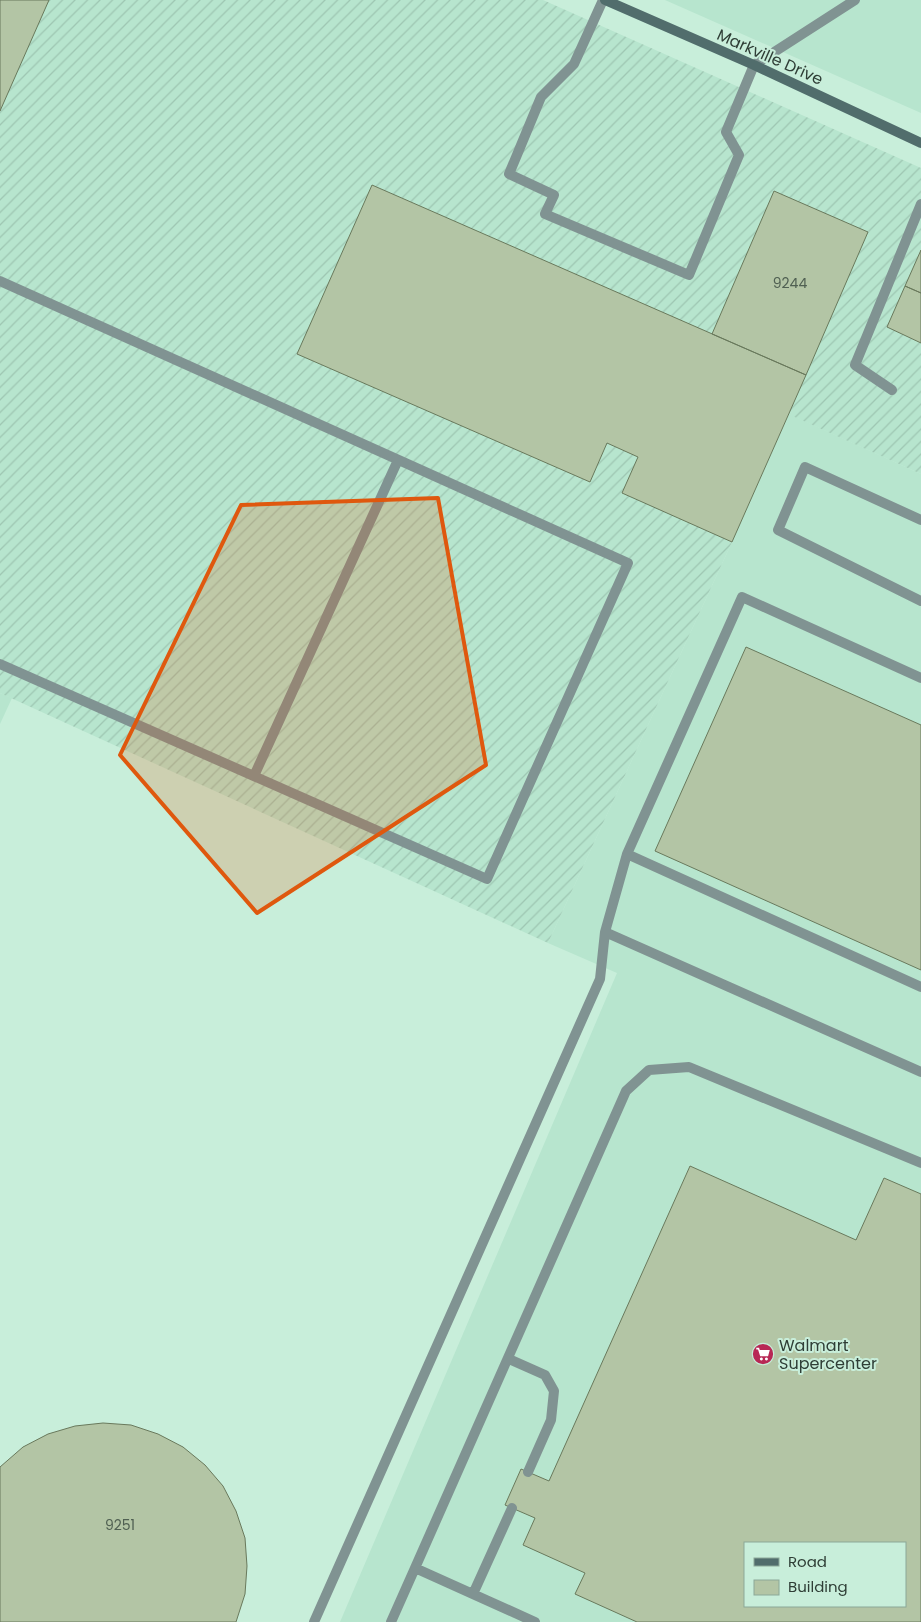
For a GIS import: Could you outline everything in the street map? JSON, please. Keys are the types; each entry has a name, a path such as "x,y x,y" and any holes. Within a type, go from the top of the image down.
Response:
{"street":[{"name":"Markville Drive","path":"604,0 754,65 921,143"}],"lane":[{"path":"604,0 574,64 541,97 509,174 554,195 545,214 689,275 738,155 726,132 754,65 855,0"},
{"path":"892,390 855,365 921,204"},
{"path":"0,281 628,563 487,878 0,664"},
{"path":"254,776 398,460"},
{"path":"921,520 805,467 778,530 921,601"},
{"path":"314,1622 600,979 605,932 626,854 742,597 921,678"},
{"path":"626,854 921,987"},
{"path":"605,932 921,1072"},
{"path":"391,1622 626,1091 649,1070 688,1067 921,1163"},
{"path":"509,1359 545,1375 554,1391 551,1420 528,1472"},
{"path":"473,1594 512,1508"},
{"path":"415,1568 535,1622"}],"highlighted area":[{"path":"438,498 486,765 257,913 120,755 241,505"}],"shaded area":[{"path":"0,0 543,0 921,168 921,474 788,414 732,542 548,943 0,693"},
{"path":"665,0 921,0 921,113"},
{"path":"789,414 921,474 921,1622 340,1622 617,973 548,943"},
{"path":"0,693 12,698 0,724"}],"building":[{"path":"0,0 49,0 0,111"},
{"path":"372,185 806,375 732,542 622,493 638,457 607,443 590,482 297,354"},
{"path":"774,191 868,232 806,375 712,334"},
{"path":"921,250 921,293 905,286"},
{"path":"905,286 921,293 921,343 887,327"},
{"path":"746,647 921,725 921,970 655,851"},
{"name":"Walmart Supercenter","path":"690,1166 856,1240 884,1178 921,1194 921,1622 637,1622 575,1594 585,1573 523,1545 535,1518 505,1505 521,1469 549,1481"},
{"path":"103,1423 131,1425 158,1434 183,1447 205,1465 223,1486 236,1511 245,1538 247,1566 245,1594 236,1622 0,1622 0,1467 23,1447 48,1434 75,1426"}],"place":[{"name":"Walmart Supercenter","path":"763,1354"}]}
